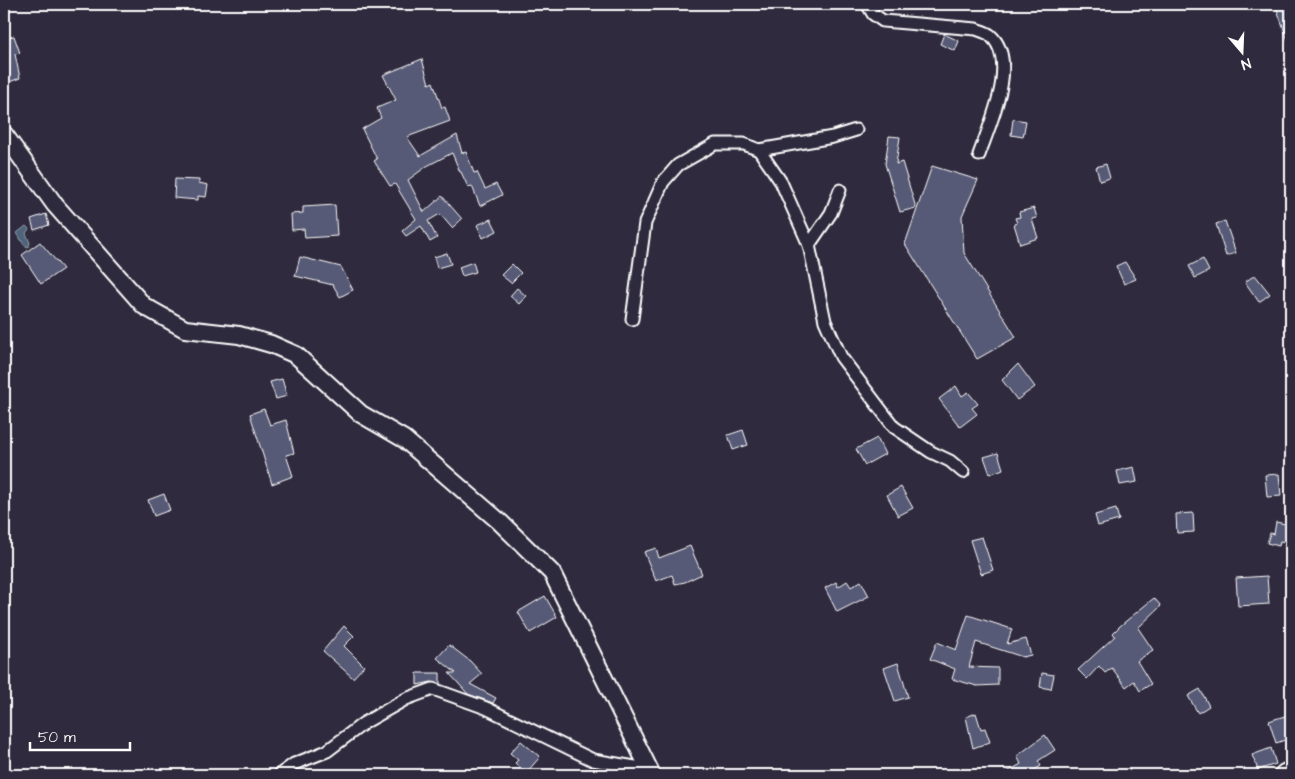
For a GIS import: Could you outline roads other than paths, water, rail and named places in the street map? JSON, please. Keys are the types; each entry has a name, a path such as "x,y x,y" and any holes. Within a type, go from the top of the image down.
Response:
{"street":[{"path":"867,4 873,14 883,21 976,29 989,34 997,43 1002,59 1002,82 979,155"},
{"path":"632,319 646,223 663,182 678,165 715,144 744,144 760,150 834,137 856,130"},
{"path":"4,134 55,205 144,306 185,329 239,335 270,344 296,355 361,414 404,439 500,522 552,573 649,772"},
{"path":"760,150 781,182 809,245 825,321 842,357 894,427 931,452 950,461 963,472"},
{"path":"809,245 831,213 840,190"},
{"path":"279,775 294,764 327,751 364,722 406,699 433,689 486,708 593,760 649,772"},
{"path":"1279,775 1283,770 1291,767"}],"water":[{"path":"26,226 29,229 26,233 30,243 28,247 24,245 17,233"}]}
